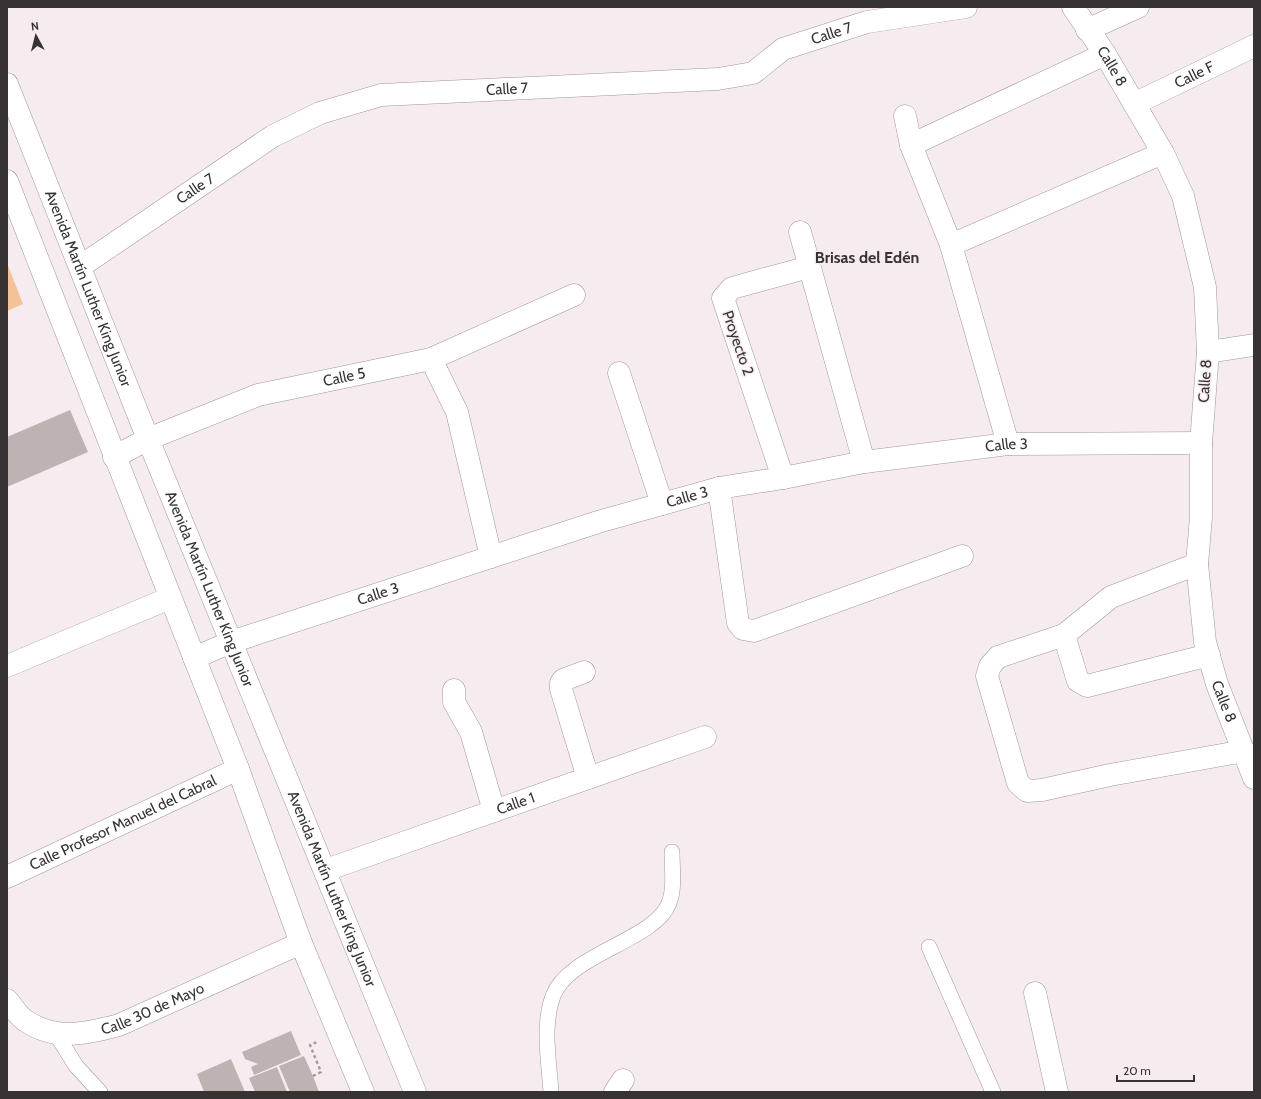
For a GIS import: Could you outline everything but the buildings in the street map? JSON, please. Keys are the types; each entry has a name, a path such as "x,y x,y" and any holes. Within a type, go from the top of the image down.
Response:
{"street":[{"name":"Calle 7","path":"81,266 273,136 320,113 381,95 718,79 753,73 784,49 867,22 966,7"},
{"name":"Calle 8","path":"1073,7 1087,30 1105,54 1163,153 1183,196 1205,287 1208,352 1201,443 1201,517 1197,564 1205,642 1208,655 1254,778"},
{"path":"1087,30 1138,7"},
{"name":"Calle F","path":"1134,104 1254,46"},
{"path":"911,145 1105,54"},
{"name":"Avenida Martín Luther King Junior","path":"8,91 81,266 148,440 326,870 415,1092"},
{"path":"905,116 911,145 951,245 1008,444"},
{"path":"951,245 1163,153"},
{"path":"7,181 238,770 301,943 362,1092"},
{"path":"800,232 864,462"},
{"name":"Proyecto 2","path":"783,478 723,298 732,288 810,267"},
{"name":"Calle 5","path":"114,457 148,440 258,395 432,359 574,296"},
{"path":"1208,352 1254,345"},
{"path":"432,359 458,412 491,557"},
{"path":"619,373 662,504"},
{"name":"Calle 3","path":"194,658 231,642 598,522 719,488 783,478 864,462 1008,444 1201,443"},
{"path":"719,488 738,623 743,629 754,631 962,556"},
{"path":"1197,564 1111,598 1064,635 998,657 990,666 987,676 1018,783 1027,791 1042,790 1110,775 1244,751"},
{"path":"7,666 170,598"},
{"path":"1064,635 1078,681 1087,686 1208,655"},
{"path":"584,672 563,680 561,682 561,688 588,778"},
{"path":"454,690 454,702 471,732 494,811"},
{"name":"Calle 1","path":"326,870 705,737"},
{"name":"Calle Profesor Manuel del Cabral","path":"7,877 238,770"},
{"name":"Calle 30 de Mayo","path":"7,1000 25,1021 56,1034 87,1034 118,1024 301,943"},
{"path":"1035,993 1057,1092"}],"lane":[{"path":"551,1092 547,1016 553,994 565,977 650,926 664,913 670,903 672,890 672,852"},
{"path":"929,947 993,1092"},
{"path":"56,1034 76,1066 100,1092"}],"path":[{"path":"313,1076 321,1072 310,1046 321,1041"}],"shaded area":[{"path":"7,263 23,304 7,311"}],"district":[{"name":"Brisas del Edén","path":"867,257"}]}
